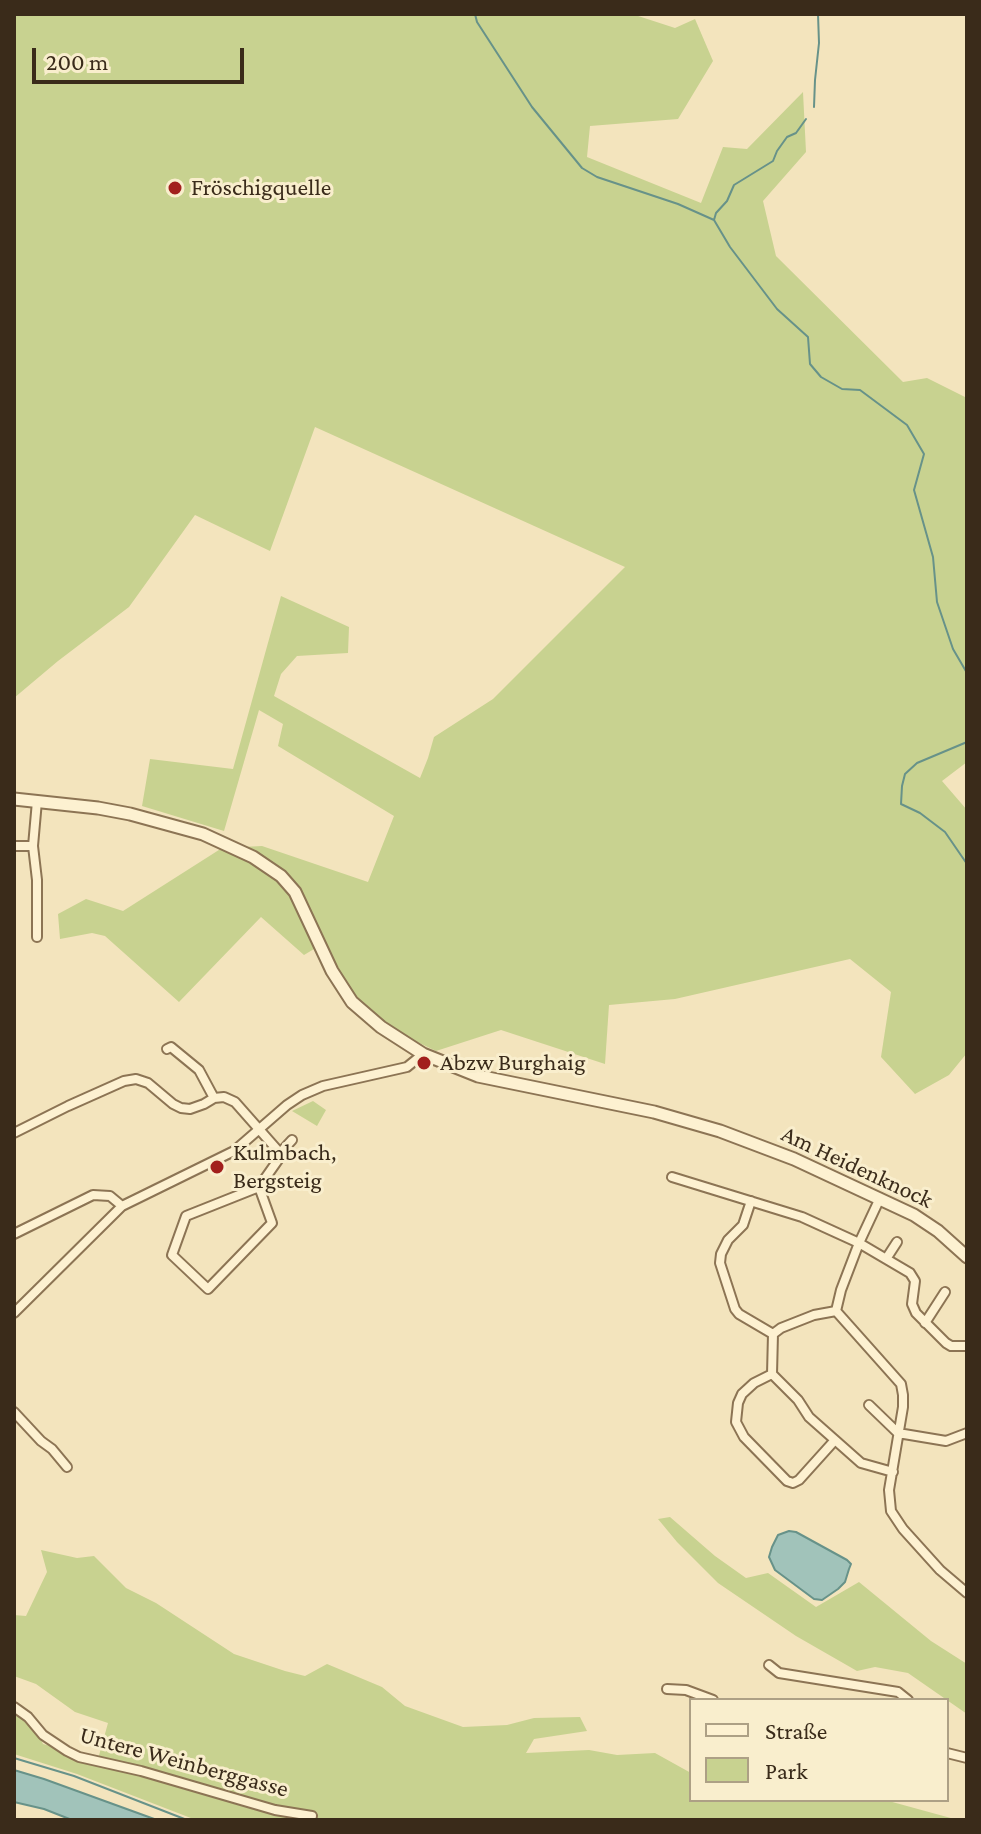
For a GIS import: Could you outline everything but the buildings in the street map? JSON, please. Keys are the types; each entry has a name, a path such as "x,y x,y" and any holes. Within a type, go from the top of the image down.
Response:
{"street":[{"name":"Am Heidenknock","path":"14,799 98,808 159,822 203,834 262,863 281,876 295,892 332,971 352,1002 381,1027 423,1054 478,1076 654,1112 720,1131 794,1159 880,1198 926,1222 967,1257"},
{"path":"37,801 33,846 37,880 37,937"},
{"path":"14,846 33,846"},
{"path":"167,1049 171,1047 199,1070 214,1098"},
{"path":"14,1313 122,1206 234,1151 302,1095 323,1086 407,1067 423,1054"},
{"path":"14,1133 94,1094 136,1079 148,1083 181,1108 190,1109 214,1098 224,1097 235,1102 280,1153"},
{"path":"259,1187 272,1223 208,1289 172,1255 186,1216 259,1187 292,1140"},
{"path":"672,1177 802,1217 859,1243 906,1270 913,1277 915,1287 912,1304 925,1323 951,1346 967,1346"},
{"path":"14,1234 93,1195 110,1196 122,1206"},
{"path":"836,1311 859,1243 880,1198"},
{"path":"751,1201 743,1225 728,1240 720,1263 735,1309 773,1334"},
{"path":"886,1259 897,1242"},
{"path":"925,1323 945,1292"},
{"path":"773,1334 814,1315 836,1311"},
{"path":"836,1311 901,1384 903,1407 889,1501 891,1511 940,1570 967,1593"},
{"path":"773,1334 772,1374 798,1400 809,1417 861,1463 893,1472"},
{"path":"772,1374 754,1383 742,1394 736,1422 744,1437 787,1481 793,1483 835,1440"},
{"path":"869,1405 898,1433 946,1441 967,1433"},
{"path":"14,1412 67,1467"},
{"path":"769,1665 779,1673 898,1692 906,1698"},
{"path":"667,1689 686,1690 708,1698"},
{"name":"Untere Weinberggasse","path":"14,1707 54,1744 79,1757 141,1771 275,1810 312,1816"}],"green space":[{"path":"16,14 632,14 675,28 695,19 713,61 678,119 590,126 587,157 701,203 723,147 747,149 803,92 806,152 763,201 776,256 903,382 927,378 967,398 967,762 942,781 967,810 967,1053 949,1075 915,1094 881,1057 891,992 850,959 675,999 609,1005 605,1064 501,1030 436,1051 388,1028 356,1001 324,943 304,955 261,917 179,1002 105,936 92,933 60,939 58,914 86,899 123,911 222,848 262,846 368,882 394,816 278,746 283,724 259,710 224,831 142,806 150,759 233,769 281,596 349,627 348,653 297,656 281,674 274,696 420,778 434,737 493,699 625,567 315,427 270,551 195,515 129,607 14,698"},
{"path":"313,1101 326,1110 317,1126 292,1111"},
{"path":"670,1517 746,1578 768,1573 816,1607 859,1582 931,1641 967,1664 967,1714 949,1701 949,1698 944,1698 908,1673 875,1667 857,1671 796,1636 718,1583 658,1519"},
{"path":"41,1550 77,1558 94,1556 126,1588 156,1603 234,1654 305,1676 327,1664 382,1687 405,1706 463,1727 507,1725 534,1718 580,1717 587,1731 534,1739 526,1753 589,1750 617,1755 655,1753 689,1772 689,1802 892,1802 958,1820 196,1820 77,1774 14,1754 14,1712 38,1733 43,1744 98,1759 108,1723 75,1712 36,1684 14,1676 14,1615 26,1616 47,1572"}],"water":[{"path":"796,1532 851,1564 845,1582 822,1600 814,1599 775,1570 769,1557 772,1547 778,1535"},
{"path":"14,1770 157,1820 72,1820 14,1802"}],"waterway":[{"path":"475,14 477,22 532,107 582,168 597,177 678,204 714,220 730,247 777,309 808,337 810,364 821,377 842,389 860,390 907,425 924,454 914,490 933,557 937,602 953,649 967,673"},
{"path":"814,107 818,14"},
{"path":"714,220 734,185 773,161 787,137 796,133 806,119"},
{"path":"967,742 917,763 905,774 901,804 920,813 945,832 967,864"},
{"path":"14,1758 74,1776 187,1820"}],"place":[{"name":"Fröschigquelle","path":"175,188"},
{"name":"Abzw Burghaig","path":"424,1063"},
{"name":"Kulmbach, Bergsteig","path":"217,1167"}]}
